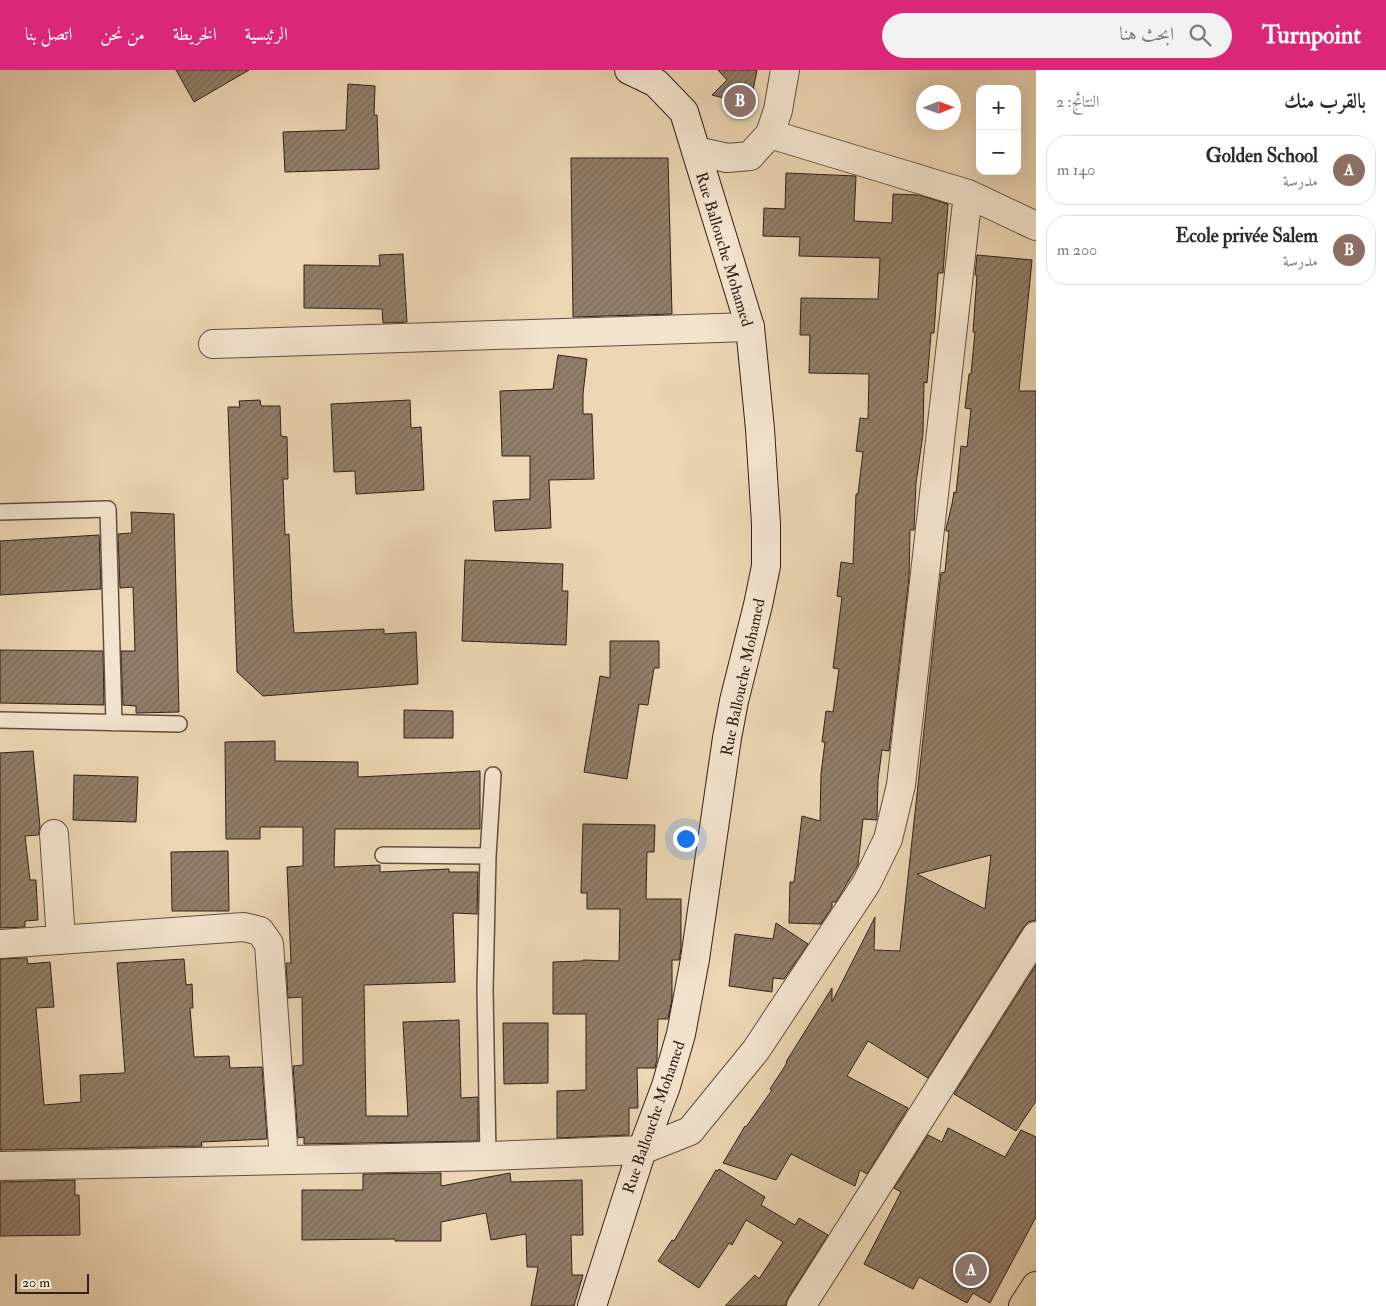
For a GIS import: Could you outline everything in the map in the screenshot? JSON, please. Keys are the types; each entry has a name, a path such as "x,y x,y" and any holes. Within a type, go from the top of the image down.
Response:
{"main road":[{"path":"1023,1306 1036,1286"}],"street":[{"name":"Rue Ballouche Mohamed","path":"592,1306 642,1150 666,1086 681,1034 689,996 734,701 755,620 766,566 766,524 760,429 750,327 684,112 656,83 629,70"},
{"path":"696,151 727,158 750,156 770,134 778,110 785,70"},
{"path":"770,134 968,194 1036,226"},
{"path":"0,1166 488,1156 642,1150 690,1131 756,1050 866,884 888,839 901,785 968,194"},
{"path":"213,344 750,327"},
{"path":"54,834 61,940"},
{"path":"0,944 244,927 260,931 269,944 284,1160"},
{"path":"801,1306 1036,936"}],"lane":[{"path":"0,512 108,509 114,723"},
{"path":"0,720 179,724"},
{"path":"488,1156 486,990 488,856 493,775"},
{"path":"383,855 488,856"}],"building":[{"path":"176,70 249,70 194,102"},
{"path":"718,70 757,70 750,105 712,95 727,80"},
{"path":"348,84 375,86 374,115 377,115 379,169 285,172 283,132 346,130"},
{"path":"571,158 668,158 672,314 573,317"},
{"path":"786,173 856,176 854,221 892,223 893,194 919,195 948,204 943,273 938,273 934,333 931,333 927,383 924,382 923,434 916,483 914,530 910,530 909,577 889,751 882,750 878,780 877,820 863,819 858,865 836,902 832,902 832,907 821,924 789,923 790,882 794,882 802,816 820,821 821,774 825,742 822,742 826,711 833,712 839,669 833,668 842,597 837,596 841,562 853,564 856,494 858,494 863,452 856,451 860,418 868,419 869,374 809,373 810,335 800,335 801,298 878,299 880,258 799,256 800,237 763,236 764,208 785,209"},
{"path":"403,254 407,322 383,323 382,309 304,308 304,265 380,266 379,255"},
{"path":"977,255 1032,260 1019,391 1036,391 1036,920 1028,922 1023,928 928,1078 868,1041 847,1076 908,1108 867,1174 860,1170 855,1186 791,1154 776,1180 723,1163 745,1126 772,1090 770,1089 832,988 832,1002 875,917 874,950 900,951 941,573 945,572 949,531 946,531 946,529 954,492 956,493 961,446 967,447 971,409 965,408 969,374 971,374 975,332 973,332 977,275 975,275","holes":["991,855 985,909 917,874"]},
{"path":"558,355 587,359 583,414 592,414 594,479 549,480 551,528 495,531 493,501 530,499 530,456 502,456 500,391 553,389"},
{"path":"260,400 261,406 280,406 281,436 287,437 288,479 283,479 285,535 289,534 294,633 384,629 384,634 416,632 418,684 263,696 237,672 228,407 240,407 239,401"},
{"path":"410,400 411,428 421,427 424,490 356,494 355,471 334,472 331,404"},
{"path":"131,512 174,514 179,712 136,713 136,706 123,705 121,651 135,651 133,587 120,588 118,534 132,533"},
{"path":"99,535 101,589 0,595 0,541"},
{"path":"465,560 563,564 562,591 568,591 566,645 462,641"},
{"path":"610,641 659,641 659,668 654,668 648,705 639,704 627,779 584,772 600,676 610,678"},
{"path":"0,650 103,651 104,705 0,703"},
{"path":"404,710 453,711 453,738 404,738"},
{"path":"275,741 275,761 358,762 358,777 480,771 480,829 335,829 334,867 380,865 380,872 449,869 449,872 478,872 477,914 453,913 455,982 364,985 366,1116 408,1116 403,1022 459,1020 461,1098 478,1097 478,1141 304,1144 304,1137 298,1138 293,1066 303,1065 302,997 288,998 286,963 291,963 287,867 303,866 303,827 260,827 260,839 226,839 225,742"},
{"path":"33,751 40,827 38,835 25,836 30,880 36,880 38,920 25,921 25,927 0,928 0,753"},
{"path":"74,775 138,777 136,822 73,820"},
{"path":"583,824 655,825 654,852 647,852 646,899 681,899 681,949 679,960 672,960 672,999 668,1019 658,1019 655,1068 637,1068 638,1108 629,1108 629,1135 557,1138 557,1091 586,1090 586,1014 553,1014 553,962 583,960 619,961 620,909 587,909 587,893 581,893"},
{"path":"228,851 229,911 172,911 171,852"},
{"path":"776,923 808,944 784,979 773,978 772,992 729,986 735,934 773,939"},
{"path":"27,958 28,964 50,962 54,1007 36,1008 44,1105 81,1102 80,1075 125,1073 117,963 184,959 186,985 192,984 193,1008 190,1008 194,1057 229,1056 230,1068 262,1067 267,1139 201,1142 202,1146 0,1150 0,959"},
{"path":"1036,965 1036,1101 1016,1131 954,1094"},
{"path":"503,1023 548,1023 548,1083 504,1084"},
{"path":"948,1128 1005,1157 1021,1130 1036,1137 1036,1217 990,1303 973,1293 967,1303 919,1277 913,1289 864,1264 901,1192 894,1188 928,1135 942,1142"},
{"path":"719,1169 765,1197 761,1205 795,1225 799,1218 828,1235 788,1298 785,1306 725,1306 755,1275 759,1279 783,1242 746,1220 732,1245 729,1243 699,1288 658,1261 672,1240 674,1241 716,1170 718,1171"},
{"path":"441,1173 441,1186 510,1173 511,1182 582,1180 583,1235 571,1235 572,1275 583,1275 574,1306 531,1306 538,1267 527,1267 526,1234 491,1240 486,1213 441,1222 441,1241 395,1241 395,1239 302,1240 302,1190 363,1190 363,1174"},
{"path":"75,1180 75,1195 79,1195 80,1235 0,1236 0,1182"}],"place":[{"name":"Ecole privée Salem","path":"740,101"},
{"name":"Golden School","path":"971,1270"}]}
